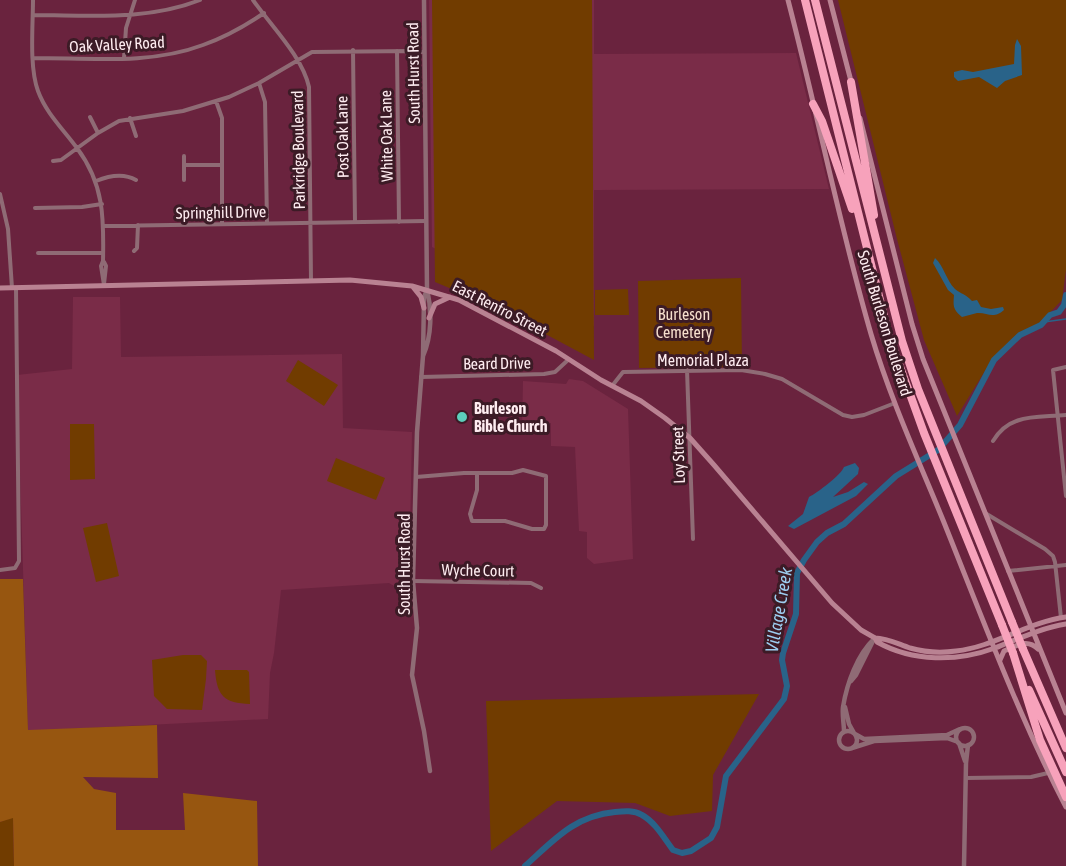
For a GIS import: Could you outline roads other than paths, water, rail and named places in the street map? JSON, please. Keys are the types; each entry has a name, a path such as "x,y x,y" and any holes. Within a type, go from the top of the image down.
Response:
{"highway":[{"path":"805,0 889,336 938,469 1013,653 1066,772"},
{"path":"816,0 880,261 905,351 1023,650 1066,748"},
{"path":"851,82 880,261"},
{"path":"813,104 822,121 869,261"},
{"path":"1013,653 1040,740 1066,796"}],"main road":[{"name":"South Burleson Boulevard","path":"788,0 860,297 872,337 895,403 992,646 1048,773 1066,807"},
{"name":"South Burleson Boulevard","path":"830,0 912,324 923,359 1066,713"},
{"name":"East Renfro Street","path":"0,288 367,281 412,286 450,297 498,320 645,404 690,438 814,582 847,618 877,642 907,654 951,658 992,646"},
{"path":"412,286 422,297 424,308"},
{"path":"429,318 435,304 450,297"},
{"path":"992,646 1064,618"},
{"path":"1032,630 1066,624"},
{"name":"East Renfro Street","path":"874,638 881,638 913,649 955,652 992,646"},
{"path":"1000,661 1004,651 1027,642 1033,644 1041,652"},
{"path":"926,657 929,654 955,652"}],"street":[{"path":"33,0 34,78 38,92 51,116 78,149 96,181 102,204 104,226 101,266 104,286"},
{"path":"124,58 130,14 135,0"},
{"path":"33,15 130,14 170,10 200,0"},
{"name":"Parkridge Boulevard","path":"254,0 307,76 311,281"},
{"name":"South Hurst Road","path":"423,356 429,335 424,0"},
{"name":"Oak Valley Road","path":"34,58 156,57 202,46 238,30 264,13"},
{"path":"53,161 61,160 119,121 183,111 216,101 259,83 312,52 353,50 424,52"},
{"name":"Post Oak Lane","path":"353,50 355,222"},
{"name":"White Oak Lane","path":"397,51 399,222"},
{"path":"259,83 265,102 267,223"},
{"path":"216,101 222,118 222,224"},
{"path":"90,117 98,133"},
{"path":"130,118 136,136"},
{"path":"184,156 184,180"},
{"path":"185,165 221,165"},
{"path":"96,181 105,177 119,176 130,176 136,180"},
{"path":"0,194 8,229 14,288 19,561 15,568 0,570"},
{"path":"35,208 102,204"},
{"name":"Springhill Drive","path":"104,226 426,221"},
{"path":"134,252 137,248 138,225"},
{"path":"38,253 103,253"},
{"name":"South Hurst Road","path":"427,289 422,338 416,477 413,581 417,628 412,675 430,771"},
{"name":"Beard Drive","path":"421,377 544,374 555,372 568,360"},
{"path":"1066,367 1053,370 1066,496"},
{"name":"Loy Street","path":"687,370 693,539"},
{"name":"Memorial Plaza","path":"612,386 622,372 741,370 782,379 843,415 852,417 864,415 895,403"},
{"path":"993,441 1000,430 1016,420 1066,415"},
{"path":"416,477 477,473 512,473 523,470 546,476 546,525 544,529 532,529 505,521 472,521 470,514 477,490 477,473"},
{"path":"984,513 1053,556 1064,618"},
{"path":"1008,571 1066,565"},
{"name":"Wyche Court","path":"413,581 531,583 541,588"},
{"path":"844,732 844,702 852,673 867,645 874,638"},
{"path":"844,702 849,724 857,741 852,748"},
{"path":"960,729 956,736 966,763"},
{"path":"960,729 969,729 973,733 973,742 968,745 947,738 874,741 846,749 841,746 839,736 849,730 855,734 864,738 947,735 960,729"},
{"path":"964,866 968,745"},
{"path":"966,778 1031,777 1048,773"}],"water":[{"path":"1017,39 1021,46 1022,75 1005,81 997,88 979,77 958,81 954,77 954,72 962,70 973,72 1014,64"},
{"path":"935,258 957,291 972,301 977,300 981,307 991,309 1003,307 1004,310 997,315 977,313 962,317 954,308 954,295 948,290 933,263"},
{"path":"855,463 859,468 858,474 833,497 848,492 864,482 868,484 856,496 794,529 788,526 803,514 809,497 834,479 844,467"}],"waterway":[{"name":"Village Creek","path":"525,866 576,824 601,814 625,811 639,813 655,826 673,850 682,853 691,851 711,838 717,827 726,776 784,699 787,686 782,660 783,653 796,614 797,573 804,560 817,542 827,533 844,524 896,476 938,450 960,425 994,360 1020,335 1041,325 1050,315 1059,312 1064,305 1066,295"},
{"path":"1044,322 1066,319"}],"place":[{"name":"Burleson Bible Church","path":"462,417"}],"park label":[{"name":"Burleson Cemetery","path":"684,323"}]}
